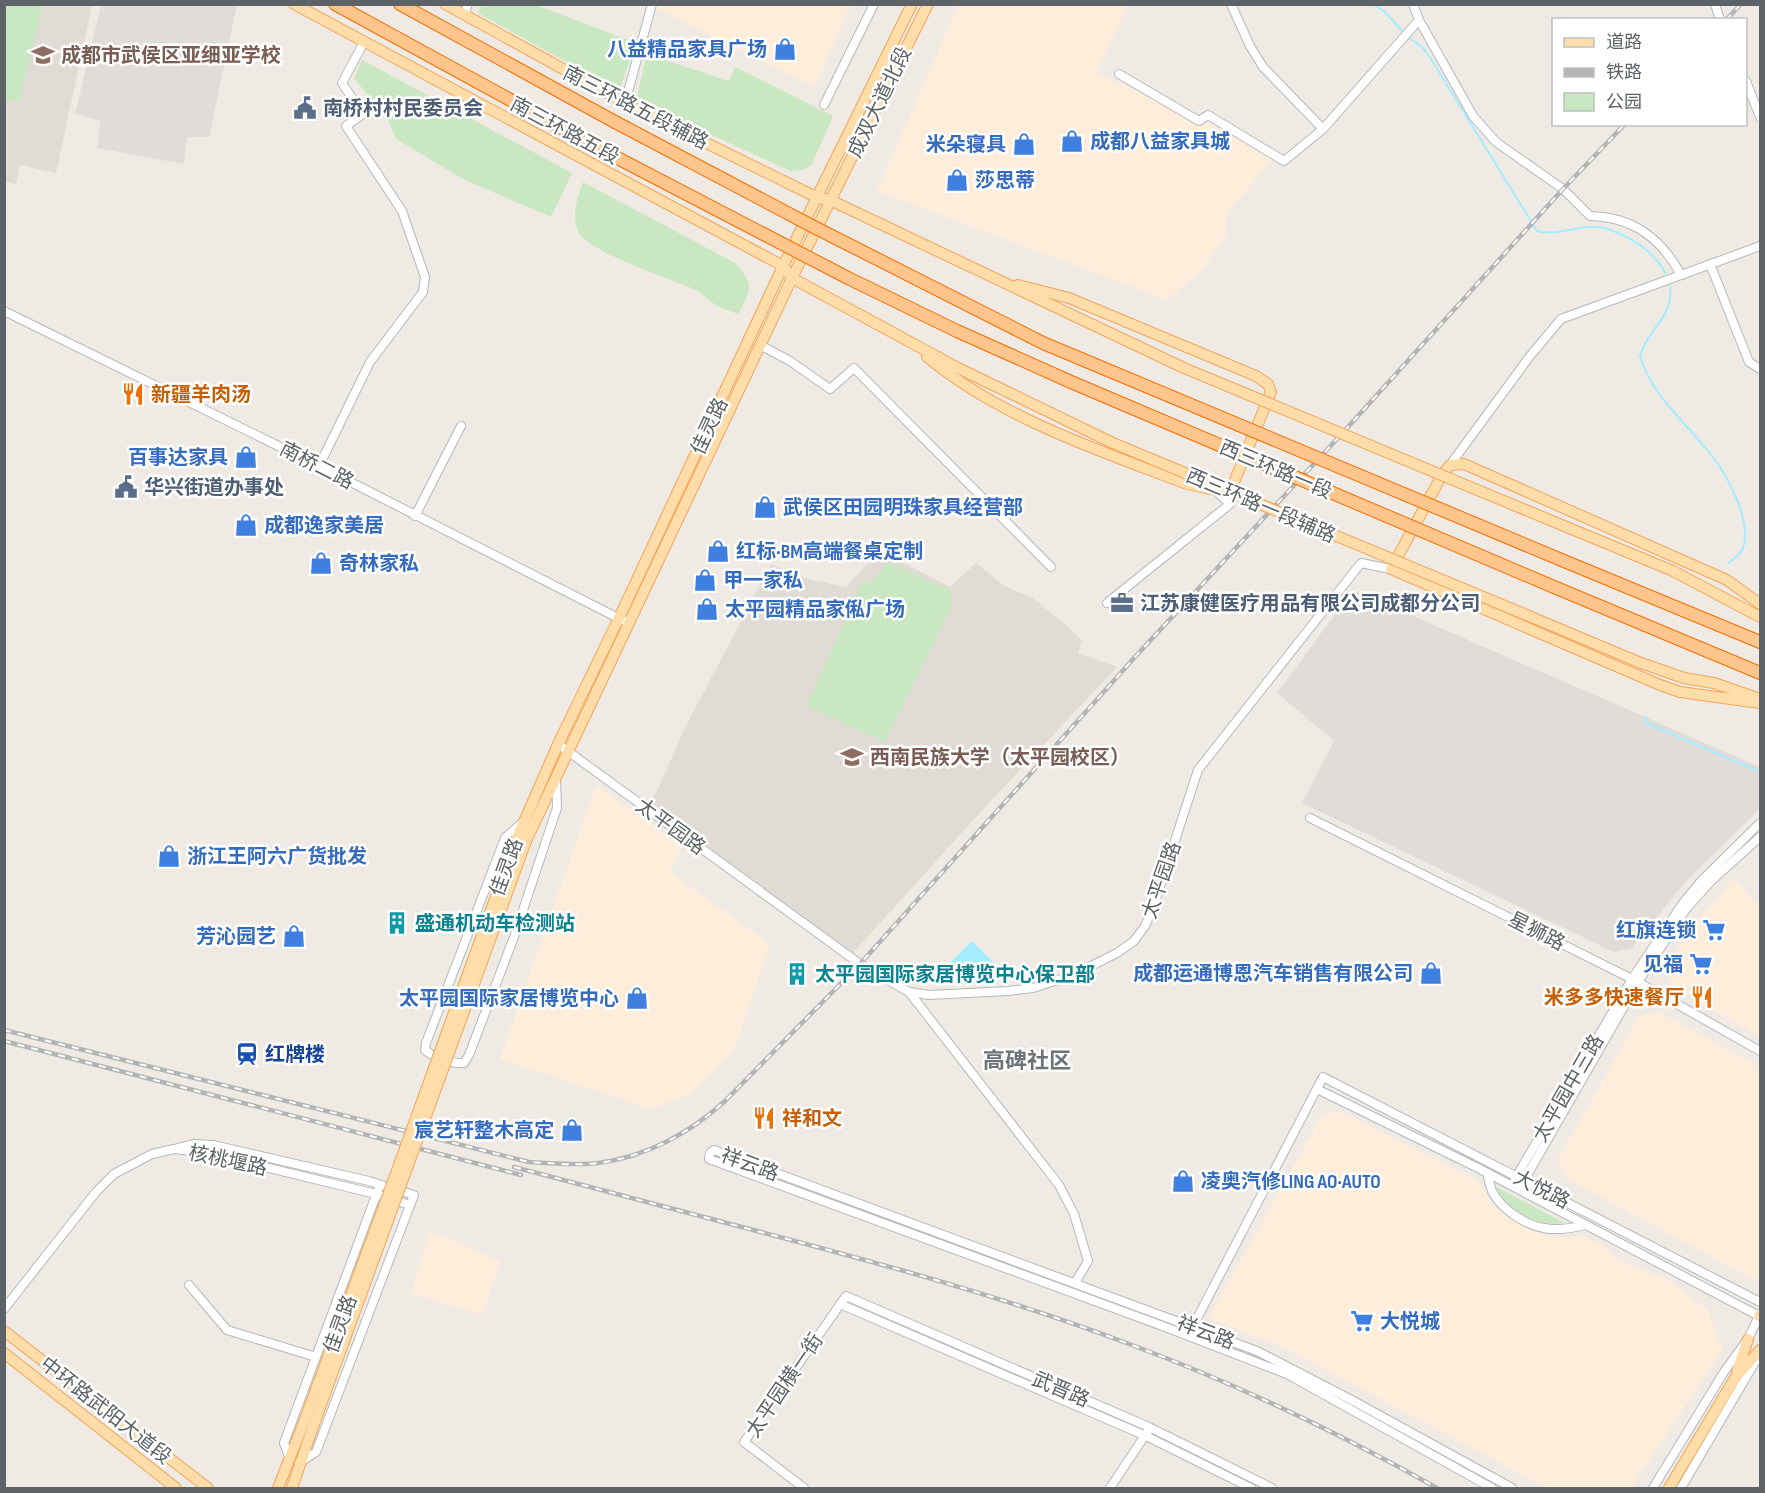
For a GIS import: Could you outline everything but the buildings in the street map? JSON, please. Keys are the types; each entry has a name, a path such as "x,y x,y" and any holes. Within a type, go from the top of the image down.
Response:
{"highway":[{"name":"南三环路五段","path":"335,4 602,150 797,251"},
{"name":"南三环路五段","path":"400,4 615,122 810,225"},
{"name":"西三环路一段","path":"810,225 1043,343 1761,642"},
{"name":"西三环路一段","path":"797,251 957,332 1071,382 1761,673"}],"main road":[{"path":"294,4 783,266"},
{"name":"南三环路五段辅路","path":"445,4 466,10 625,103 818,198 831,200"},
{"name":"成双大道北段","path":"783,266 912,4"},
{"name":"成双大道北段","path":"792,278 928,4"},
{"path":"831,200 1184,368 1673,571 1761,617"},
{"name":"西三环路一段辅路","path":"783,266 792,278 909,341 1006,392 1113,443 1641,663 1684,678 1714,683 1761,701"},
{"name":"佳灵路","path":"623,621 783,266"},
{"name":"佳灵路","path":"521,839 523,821 562,747 792,278"},
{"path":"909,341 953,379 1010,412 1187,484 1215,490 1232,487 1271,392 1268,384 1256,376 1069,298 996,280"},
{"path":"1761,604 1727,580 1464,464 1450,465 1442,475 1391,568 1660,685 1680,692 1761,701"},
{"name":"佳灵路","path":"278,1488 295,1461 391,1187 521,839 556,774 562,747"},
{"name":"中环路武阳大道段","path":"4,1331 208,1488"},
{"path":"1735,1378 1748,1339"},
{"path":"1669,1488 1735,1378 1761,1350"},
{"name":"中环路武阳大道段","path":"4,1353 176,1488"},
{"name":"佳灵路","path":"292,1488 295,1461"}],"street":[{"path":"625,103 652,4"},
{"path":"824,105 874,4"},
{"path":"1231,4 1250,46 1263,67 1323,129"},
{"path":"1413,4 1419,20 1473,116 1496,142 1563,189 1590,216 1625,222 1650,236 1670,255 1681,275"},
{"path":"1119,74 1199,121 1208,116 1284,161 1323,129 1419,20"},
{"path":"319,466 370,362 423,292 425,276 402,211 346,126 363,114 342,83 364,42"},
{"path":"1747,83 1761,117"},
{"path":"1450,465 1530,356 1561,319 1761,246"},
{"path":"1710,264 1749,362 1761,369"},
{"name":"南桥二路","path":"4,311 319,466 623,621"},
{"path":"760,345 830,389 854,368 1051,567"},
{"path":"415,516 460,426"},
{"path":"1107,603 1230,504 1215,490"},
{"name":"太平园路","path":"562,747 860,964 909,992 929,995 1008,992 1033,988 1073,975 1117,953 1134,941 1145,926 1154,905 1198,770 1361,563 1391,568"},
{"path":"523,821 505,838 426,1043 425,1050 430,1054 457,1064 464,1063 469,1055 514,937 557,808 556,774"},
{"name":"星狮路","path":"1310,818 1635,980 1761,1051"},
{"name":"太平园中三路","path":"1515,1188 1635,980 1683,903 1702,880 1761,823"},
{"name":"太平园中三路","path":"1635,980 1686,909 1711,881 1761,837"},
{"path":"909,992 1059,1185 1074,1214 1088,1261 1075,1283"},
{"name":"大悦路","path":"1317,1089 1323,1077 1761,1302"},
{"path":"1189,1336 1317,1089 1487,1173 1760,1315 1748,1339 1725,1371 1653,1488"},
{"path":"174,1149 193,1144 213,1145 380,1184 414,1195 316,1452 295,1461 284,1443 380,1184"},
{"name":"核桃堰路","path":"4,1309 96,1192 114,1174 152,1154 174,1149 204,1152 376,1194 410,1205"},
{"name":"祥云路","path":"1492,1488 1287,1374 709,1159 710,1153 714,1150 1257,1351 1512,1488"},
{"path":"1487,1173 1492,1192 1504,1207 1524,1221 1544,1228 1566,1229 1586,1225"},
{"path":"189,1285 227,1330 316,1357"},
{"name":"太平园横一街","path":"804,1488 744,1442 846,1296"},
{"name":"武晋路","path":"846,1296 1272,1488"},
{"name":"武晋路","path":"840,1304 1148,1432 1251,1488"},
{"path":"1681,1488 1747,1378 1761,1350"},
{"path":"1110,1488 1148,1432"}],"shaded area":[{"path":"150,4 159,6 163,4 237,5 209,137 187,137 184,164 97,148 101,121 75,114 101,5"},
{"name":"成都市武侯区亚细亚学校","path":"4,5 92,5 56,173 20,165 16,184 5,182"},
{"name":"八益精品家具广场","path":"645,5 850,5 815,87 664,12"},
{"name":"成都八益家具城","path":"958,5 1128,5 1097,72 1203,123 1209,119 1273,159 1226,214 1227,233 1202,270 1167,300 877,191"},
{"name":"西南民族大学（太平园校区）","path":"894,558 950,587 976,563 1003,585 1034,599 1066,625 1082,640 1078,653 1117,667 986,806 853,953 749,879 651,804 685,728 771,564 808,579 846,587 868,563"},
{"path":"1353,590 1760,767 1760,809 1686,881 1632,948 1614,952 1302,803 1334,741 1277,693"},
{"name":"太平园国际家居博览中心","path":"596,785 682,846 670,872 770,944 734,1051 691,1094 651,1109 500,1059"},
{"path":"1734,878 1760,907 1760,1037 1672,986 1665,969 1691,928"},
{"path":"1659,1012 1760,1067 1760,1283 1566,1178 1558,1159 1639,1016"},
{"path":"1340,1111 1478,1181 1495,1207 1528,1229 1558,1238 1582,1236 1600,1244 1616,1258 1656,1276 1663,1276 1708,1310 1722,1350 1631,1488 1547,1488 1279,1345 1214,1321 1210,1315 1322,1115"},
{"path":"430,1231 501,1261 482,1315 411,1293"}],"green space":[{"path":"5,4 43,5 19,102 5,99"},
{"path":"481,5 536,5 636,43 619,91 478,13"},
{"path":"647,54 729,81 735,67 833,116 812,164 804,170 790,171 636,100"},
{"path":"362,60 572,173 551,217 463,179 396,139 388,120 354,78"},
{"path":"583,182 735,263 746,276 749,287 738,314 716,305 698,291 614,257 585,240 578,231 575,218"},
{"path":"888,562 950,590 952,606 885,742 806,706 863,580 871,583"},
{"path":"1496,1187 1565,1223 1544,1223 1524,1216 1508,1204"}],"water":[{"path":"972,941 1009,978 955,982 943,970"}],"waterway":[{"path":"1372,4 1384,11 1404,33"},
{"path":"1408,37 1423,48 1431,59 1537,231 1556,232 1588,227 1610,230 1643,248 1653,256 1665,273"},
{"path":"1670,286 1670,297 1665,314 1648,338 1640,356 1661,397 1718,465 1738,501 1745,528 1745,540 1741,552 1729,563"},
{"path":"1646,717 1644,722 1760,772"}],"railway":[{"path":"1728,18 1741,4"},
{"path":"4,1030 529,1162 598,1163 633,1155 666,1142 697,1123 725,1101 860,964 1135,657 1623,126"},
{"path":"4,1041 521,1175"},
{"path":"514,1167 898,1269 1083,1327 1169,1359 1247,1392 1362,1448 1437,1488"}],"place":[{"name":"八益精品家具广场","path":"785,49"},
{"name":"成都市武侯区亚细亚学校","path":"43,55"},
{"name":"南桥村村民委员会","path":"305,108"},
{"name":"成都八益家具城","path":"1072,141"},
{"name":"米朵寝具","path":"1024,144"},
{"name":"莎思蒂","path":"957,180"},
{"name":"新疆羊肉汤","path":"133,394"},
{"name":"百事达家具","path":"246,457"},
{"name":"华兴街道办事处","path":"126,487"},
{"name":"武侯区田园明珠家具经营部","path":"765,507"},
{"name":"成都逸家美居","path":"246,525"},
{"name":"红标·BM高端餐桌定制","path":"718,551"},
{"name":"奇林家私","path":"321,563"},
{"name":"甲一家私","path":"705,580"},
{"name":"江苏康健医疗用品有限公司成都分公司","path":"1122,603"},
{"name":"太平园精品家俬广场","path":"707,609"},
{"name":"西南民族大学（太平园校区）","path":"852,757"},
{"name":"浙江王阿六广货批发","path":"169,856"},
{"name":"盛通机动车检测站","path":"397,923"},
{"name":"红旗连锁","path":"1714,930"},
{"name":"芳沁园艺","path":"294,936"},
{"name":"见福","path":"1701,964"},
{"name":"成都运通博恩汽车销售有限公司","path":"1431,973"},
{"name":"太平园国际家居博览中心保卫部","path":"797,974"},
{"name":"米多多快速餐厅","path":"1702,997"},
{"name":"太平园国际家居博览中心","path":"637,998"},
{"name":"红牌楼","path":"247,1054"},
{"name":"祥和文","path":"764,1118"},
{"name":"宸艺轩整木高定","path":"572,1130"},
{"name":"凌奥汽修LING AO·AUTO","path":"1183,1181"},
{"name":"大悦城","path":"1362,1321"}],"district":[{"name":"高碑社区","path":"1027,1060"}]}
